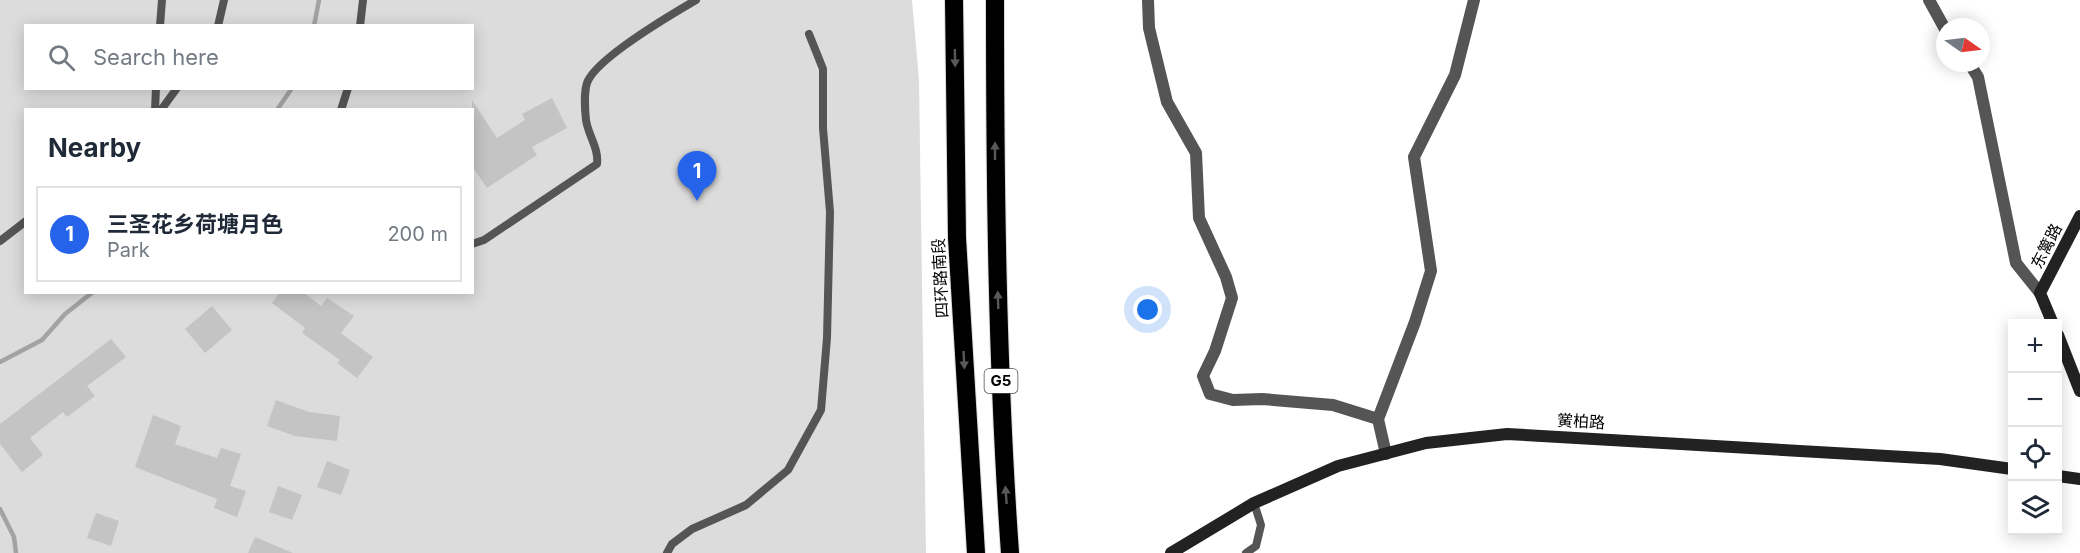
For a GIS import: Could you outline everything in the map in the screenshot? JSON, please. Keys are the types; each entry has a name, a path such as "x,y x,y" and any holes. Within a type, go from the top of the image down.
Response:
{"highway":[{"name":"四环路南段","path":"954,0 957,238 976,553"},
{"name":"G5","path":"995,0 995,209 1004,470 1010,553"}],"street":[{"path":"1148,0 1149,28 1167,102 1196,153 1199,218 1226,277 1232,298 1215,351 1203,376 1210,394 1233,400 1262,399 1333,405 1378,419"},
{"path":"1386,454 1378,419 1415,322 1431,271 1414,157 1455,75 1474,0"},
{"path":"1929,0 1939,18"},
{"path":"1975,72 1978,77 2016,263 2040,293"},
{"name":"东篱路","path":"2051,319 2040,293 2080,216"},
{"path":"2062,345 2080,390"},
{"name":"黉柏路","path":"1171,553 1254,503 1338,466 1426,443 1506,434 1940,459 2008,468"},
{"path":"2062,477 2080,479"}],"lane":[{"path":"160,24 162,0"},
{"path":"218,24 224,0"},
{"path":"360,24 363,0"},
{"path":"474,243 484,240 597,164 598,155 586,121 587,82 601,65 641,34 696,0"},
{"path":"667,553 672,543 692,529 746,505 788,470 821,410 827,338 830,212 823,128 823,69 809,34"},
{"path":"155,108 156,90"},
{"path":"162,108 176,90"},
{"path":"342,108 347,90"},
{"path":"0,241 24,223"},
{"path":"1246,553 1256,546 1261,525 1254,503"}],"shaded area":[{"path":"0,0 912,0 919,80 926,553 0,553"}],"building":[{"path":"552,98 567,128 532,147 537,155 487,188 474,169 472,100 497,138 525,120 522,114"},
{"path":"279,294 306,294 321,306 327,298 354,316 341,333 373,357 357,378 337,363 340,360 302,333 305,328 272,303"},
{"path":"212,306 232,330 205,353 185,329"},
{"path":"111,339 126,357 87,386 95,396 67,417 63,412 30,438 43,455 22,472 0,444 0,424"},
{"path":"276,400 309,412 340,416 337,441 295,436 267,426"},
{"path":"153,415 181,426 175,444 217,458 221,448 241,454 230,486 246,491 237,517 214,508 217,499 135,467"},
{"path":"327,461 350,470 341,495 317,487"},
{"path":"278,486 302,495 292,520 269,512"},
{"path":"96,513 119,521 111,546 87,538"},
{"path":"255,537 293,553 248,553"}],"waterway":[{"path":"314,24 319,0"},
{"path":"278,108 291,90"},
{"path":"0,362 42,340 65,314 90,294"},
{"path":"0,509 14,537 16,553"}],"place":[{"name":"三圣花乡荷塘月色","path":"697,201"}]}
